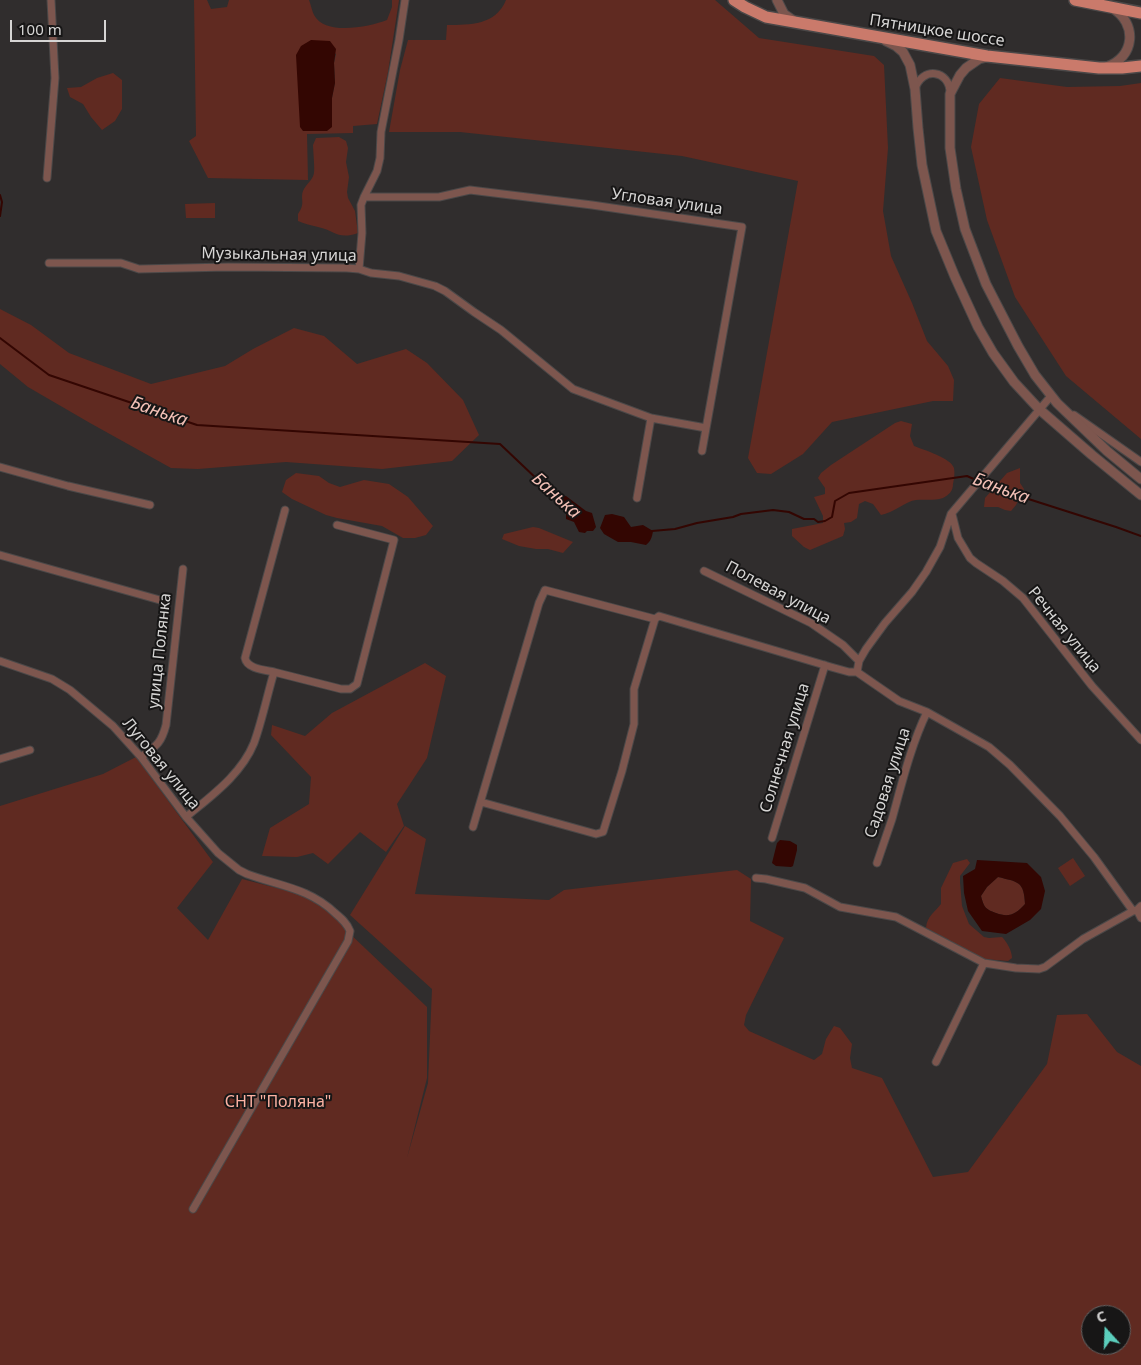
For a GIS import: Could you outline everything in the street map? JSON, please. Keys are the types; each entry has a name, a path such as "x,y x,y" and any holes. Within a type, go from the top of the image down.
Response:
{"main road":[{"name":"Пятницкое шоссе","path":"734,0 766,17 987,56 1099,68 1141,66"},
{"path":"1074,0 1141,13"}],"street":[{"path":"47,178 56,78 51,0"},
{"path":"359,269 362,233 361,205 377,171 380,158 381,132 405,0"},
{"path":"777,0 784,14 801,24"},
{"path":"1099,68 1110,66 1119,60 1126,52 1130,36 1128,25 1122,16 1113,9 1103,6"},
{"path":"879,38 896,46 903,52 910,64 915,88 922,164 936,231 978,327 993,353 1014,382 1039,409 1141,495"},
{"path":"950,94 966,68 987,56"},
{"path":"915,88 923,76 930,74 944,77 949,83 950,148 956,189 965,229 986,284 1018,346 1035,375 1054,400 1107,451 1141,479"},
{"name":"Угловая улица","path":"364,197 439,198 470,190 592,205 742,227 702,451"},
{"name":"Музыкальная улица","path":"50,263 121,263 139,269 219,267 359,269 371,273 399,276 445,291 501,330 573,389 651,418 706,428"},
{"path":"857,672 859,662 866,649 926,572 940,547 951,514 1039,409 1054,400"},
{"path":"1054,400 1141,462"},
{"path":"637,498 651,418"},
{"path":"0,467 68,486 150,505"},
{"path":"284,510 245,658 246,662 249,665 274,672 341,689 350,689 357,684 394,540 337,525"},
{"name":"Речная улица","path":"951,514 958,538 970,558 1003,581 1023,598 1092,686 1141,740"},
{"path":"0,555 167,602"},
{"name":"улица Полянка","path":"141,757 158,744 166,725 183,568"},
{"name":"Полевая улица","path":"704,571 811,623 843,645 859,662"},
{"path":"473,828 545,590 655,619 659,616 825,665 857,672 899,702 927,712 989,747 1010,764 1060,816 1137,909 1141,918"},
{"path":"481,802 596,834 602,832 622,771 634,724 634,689 655,619"},
{"name":"Луговая улица","path":"0,661 52,679 70,690 113,726 141,757 186,817 218,853 239,870 309,894 328,906 348,926 350,935 343,948 193,1209"},
{"name":"Солнечная улица","path":"772,838 825,665"},
{"path":"186,817 230,778 243,763 253,744 274,672"},
{"name":"Садовая улица","path":"877,863 906,770 927,712"},
{"path":"0,760 30,750"},
{"path":"756,878 805,888 840,906 896,917 984,963 1016,968 1039,969 1046,967 1082,939 1137,909"},
{"path":"936,1062 984,963"}],"green space":[{"path":"194,0 207,0 211,9 227,7 229,0 309,0 314,15 320,22 337,28 348,28 387,20 392,7 392,0 399,0 388,72 377,124 353,126 353,133 307,134 308,180 208,178 189,141 196,136","holes":["311,40 336,54 334,63 335,83 332,98 332,127"]},
{"path":"506,0 715,0 759,38 874,56 884,65 888,148 883,211 891,256 927,341 948,366 954,380 953,401 933,401 832,422 803,454 771,474 757,473 748,458 798,181 682,156 460,132 389,132 400,70 408,40 446,40 447,25 473,24 489,19 502,8"},
{"path":"113,73 122,80 122,109 115,121 102,130 83,104 70,97 67,88 81,87 97,78"},
{"path":"1000,78 1067,87 1120,86 1141,83 1141,439 1066,376 1015,297 987,220 971,147 979,104"},
{"path":"339,137 346,141 348,148 346,162 349,177 347,192 355,211 358,233 346,236 298,221 303,191 314,173 313,145 316,138"},
{"path":"215,203 215,218 186,218 185,204"},
{"path":"0,309 31,325 69,353 151,384 225,366 294,328 324,336 357,364 406,349 427,363 463,400 479,435 452,461 382,469 286,462 198,469 171,468 28,387 0,364"},
{"path":"901,421 912,424 910,436 914,446 937,455 952,464 954,474 950,493 939,499 908,502 881,515 873,504 865,501 859,504 857,518 851,522 844,523 843,536 810,550 804,547 792,536 792,529 823,523 823,516 814,497 825,494 825,488 818,478 821,473 895,423"},
{"path":"1020,468 1020,483 1024,489 1011,511 998,507 984,507 985,498 1007,473"},
{"path":"296,473 319,476 329,483 340,487 364,480 389,484 408,497 433,526 426,535 415,538 403,538 382,526 326,515 292,499 282,492 286,480"},
{"path":"533,527 573,542 563,553 548,549 519,546 502,539 504,534"},
{"path":"425,663 446,676 427,758 397,804 404,826 386,852 360,832 328,864 313,853 297,857 262,856 270,828 309,804 311,777 271,735 272,725 305,736 332,713"},
{"name":"СНТ \"Поляна\"","path":"136,757 213,862 177,908 208,940 242,879 300,894 341,920 347,931 427,1007 427,1078 407,1158 428,1083 432,989 350,915 405,826 426,839 415,894 549,900 564,890 737,870 751,879 750,921 784,938 746,1015 744,1025 749,1031 814,1060 822,1054 826,1039 834,1026 840,1028 852,1044 850,1058 852,1068 882,1078 933,1177 968,1172 1047,1064 1057,1015 1087,1014 1117,1052 1141,1066 1141,1365 0,1365 0,806 103,774"},
{"path":"1073,858 1085,876 1070,886 1058,868"},
{"path":"967,859 970,863 960,876 960,882 962,906 969,924 984,937 1002,937 1011,952 1012,958 1008,961 984,959 926,928 930,917 941,904 941,888 953,863"},
{"path":"998,877 1019,884 1023,891 1025,904 1019,910 1009,915 992,912 983,903 981,896 987,887"}],"water":[{"path":"311,40 330,41 336,49 332,127 327,131 303,131 300,127 296,55 301,46"},
{"path":"541,479 549,484 557,495 566,496 586,511 592,513 596,527 593,531 579,532 574,522 566,519 566,513 557,499 544,490 537,482"},
{"path":"612,514 624,517 631,527 643,525 653,531 649,542 646,545 618,542 604,534 600,528 605,515"},
{"path":"780,840 790,841 797,845 793,866 791,867 776,866 772,863 777,843"},
{"path":"977,860 1027,863 1041,877 1045,891 1041,909 1030,920 1006,934 982,931 968,911 964,893 963,876 975,869","holes":["998,877 1019,884 1023,891 1025,904 1015,913 1009,915 992,912 984,905 981,896 987,887"]}],"waterway":[{"name":"Банька","path":"0,195 2,202 0,216"},
{"name":"Банька","path":"0,338 49,375 197,425 500,444 539,481"},
{"name":"Банька","path":"652,531 675,529 741,514 773,510 789,512 804,519 814,519 818,522 825,521 832,517 835,501 849,493 967,476 976,480"},
{"name":"Банька","path":"980,482 1141,536"}]}
